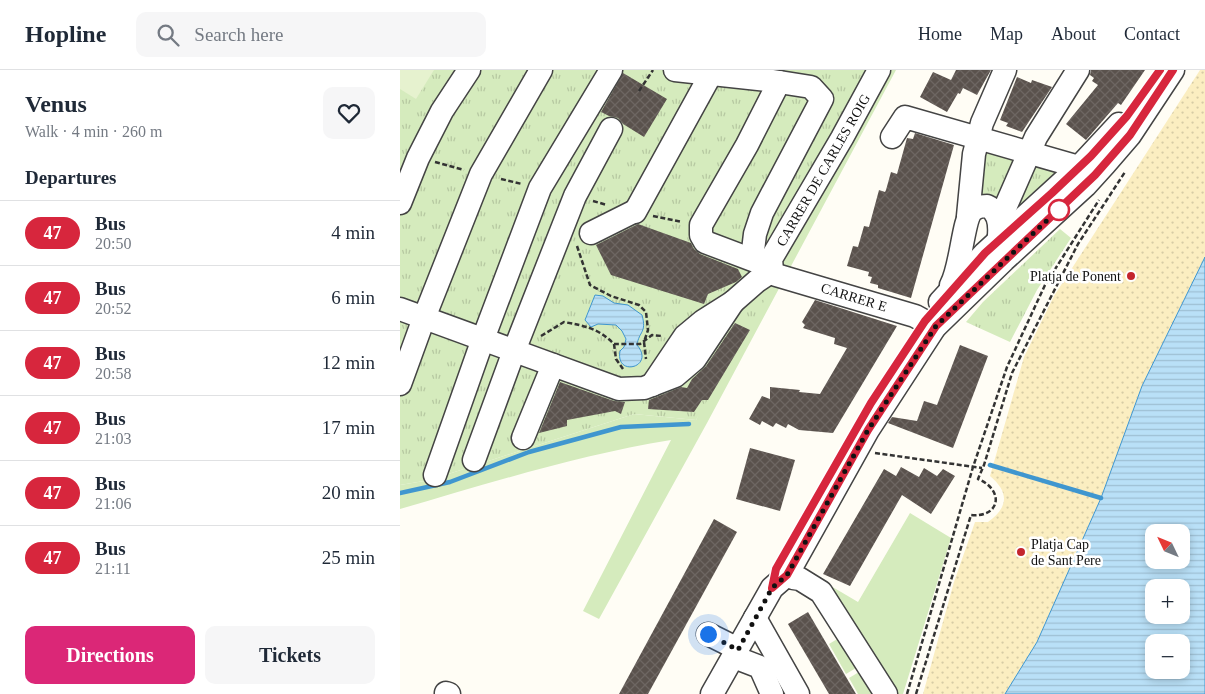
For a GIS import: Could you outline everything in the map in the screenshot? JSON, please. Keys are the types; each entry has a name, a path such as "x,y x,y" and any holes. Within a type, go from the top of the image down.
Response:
{"street":[{"path":"400,203 418,158 442,111 469,70"},
{"path":"400,384 481,174 541,70"},
{"path":"435,475 540,188 611,70"},
{"path":"400,309 619,389 644,388 649,375 685,336 703,321 734,302 757,281 765,266 755,234 762,213 822,99 810,87 773,77 674,70"},
{"name":"CARRER DE CARLES ROIG","path":"765,266 771,259 842,138 879,70"},
{"path":"712,694 772,588 776,569 871,403 954,280 968,219 974,154 982,123 1005,70"},
{"path":"772,588 787,575 929,319 995,255 995,230 1028,153 1078,70"},
{"path":"968,219 971,232 980,237 995,230 1079,167 1127,116 1160,70"},
{"path":"929,319 1072,198 1130,135 1173,70"},
{"path":"584,238 634,212 726,73"},
{"name":"CARRER E","path":"773,77 747,145 701,225 701,236 705,242 765,266 776,275 929,319"},
{"path":"892,136 905,118 1079,167"},
{"path":"474,460 514,351 576,196 611,129"},
{"path":"995,230 1006,242 1014,240 1044,213 1072,198"},
{"path":"524,438 553,365"},
{"path":"793,578 800,579 821,592 886,694"},
{"path":"755,618 798,694"},
{"path":"708,634 760,667 772,694"}],"path":[{"path":"639,90 653,70"},
{"path":"916,694 971,515 981,516 990,512 995,505 996,494 992,487 978,479 1012,373 1078,244 1129,166"},
{"path":"907,694 974,467 1007,367 1045,285 1101,197"},
{"path":"584,238 578,251 590,285 611,296 639,305 646,312 648,330 644,342 649,375"},
{"path":"541,336 564,322 591,327 606,336 614,344 616,359 622,369 628,370"},
{"path":"614,344 640,344"},
{"path":"856,451 982,468"}],"green space":[{"path":"400,70 866,70 775,234 765,270 771,289 696,420 634,414 430,480 400,485"},
{"path":"400,70 434,70 416,99 400,89"},
{"path":"866,70 896,70 707,423 599,619 583,611 671,440 602,453 400,509 400,485 430,480 634,414 696,420 765,270 775,234"},
{"path":"978,139 1079,167 999,241 981,206"},
{"path":"1060,229 1071,238 1037,290 1010,342 966,322 983,302"},
{"path":"910,513 951,538 903,694 886,694 819,579 858,602"},
{"path":"844,635 861,665 846,674 829,644"},
{"path":"864,669 878,694 858,694 849,678"}],"sand":[{"name":"Platja de Ponent","path":"1200,70 1205,70 1205,257 1142,386 1101,498 1037,642 1005,694 923,694 954,582 975,522 988,522 1000,511 1003,505 1004,499 1001,488 990,476 1024,357 1054,296"}],"water":[{"path":"1205,257 1205,694 1005,694 1037,642 1101,498 1142,386"},
{"path":"595,295 603,296 614,303 628,305 642,315 644,325 637,345 642,353 642,359 639,364 628,367 623,365 620,359 620,351 624,347 626,339 616,325 598,324 591,327 585,320"}],"building":[{"path":"956,70 991,70 977,95 963,88 947,112 920,97 933,72 951,80"},
{"path":"1091,70 1145,70 1121,105 1118,103 1086,140 1066,124 1098,85 1092,81 1094,78 1090,75"},
{"path":"623,73 667,99 644,137 623,124 618,118 601,112"},
{"path":"1017,77 1031,83 1032,80 1052,87 1022,132 1006,126 1008,123 1000,120"},
{"path":"915,133 954,145 911,298 878,288 878,285 870,283 872,277 868,276 869,272 847,266 853,246 858,247 864,226 869,227 879,190 885,192 891,172 897,174 907,138 913,139"},
{"path":"638,224 691,243 700,254 738,269 742,277 736,282 708,294 704,304 611,275 596,245"},
{"path":"815,300 897,326 833,433 799,430 788,424 786,428 776,423 773,427 762,421 760,425 749,419 762,396 770,399 770,387 820,394 847,348 834,344 835,338 803,328 805,325 802,322"},
{"path":"735,323 750,330 708,400 702,400 694,412 648,409 649,400 681,387 687,388 692,379 706,366"},
{"path":"960,345 988,356 953,448 888,423 892,417 917,421 924,401 937,405"},
{"path":"560,382 614,401 625,402 621,414 615,411 567,420 567,426 539,433"},
{"path":"750,448 795,460 780,511 736,499"},
{"path":"901,467 919,477 924,468 937,476 943,469 955,476 931,514 902,495 850,586 823,574 884,469 896,476"},
{"path":"714,519 737,532 648,694 619,694"},
{"path":"808,612 856,694 829,694 788,624"}],"waterway":[{"path":"400,493 450,482 529,452 621,427 689,424"},
{"path":"990,465 1101,498"}],"bus line":[{"name":"47","path":"1160,70 1127,116 1091,156 985,253 925,321 871,403 776,569 772,588 787,575 868,430 936,326 1095,175 1130,135 1173,70"}],"place":[{"name":"Platja de Ponent","path":"1131,276"},
{"name":"Platja Cap de Sant Pere","path":"1021,552"}],"route":[{"path":"708,634 738,650 772,588 787,575 868,430 936,326 1061,207 1059,210"}]}
